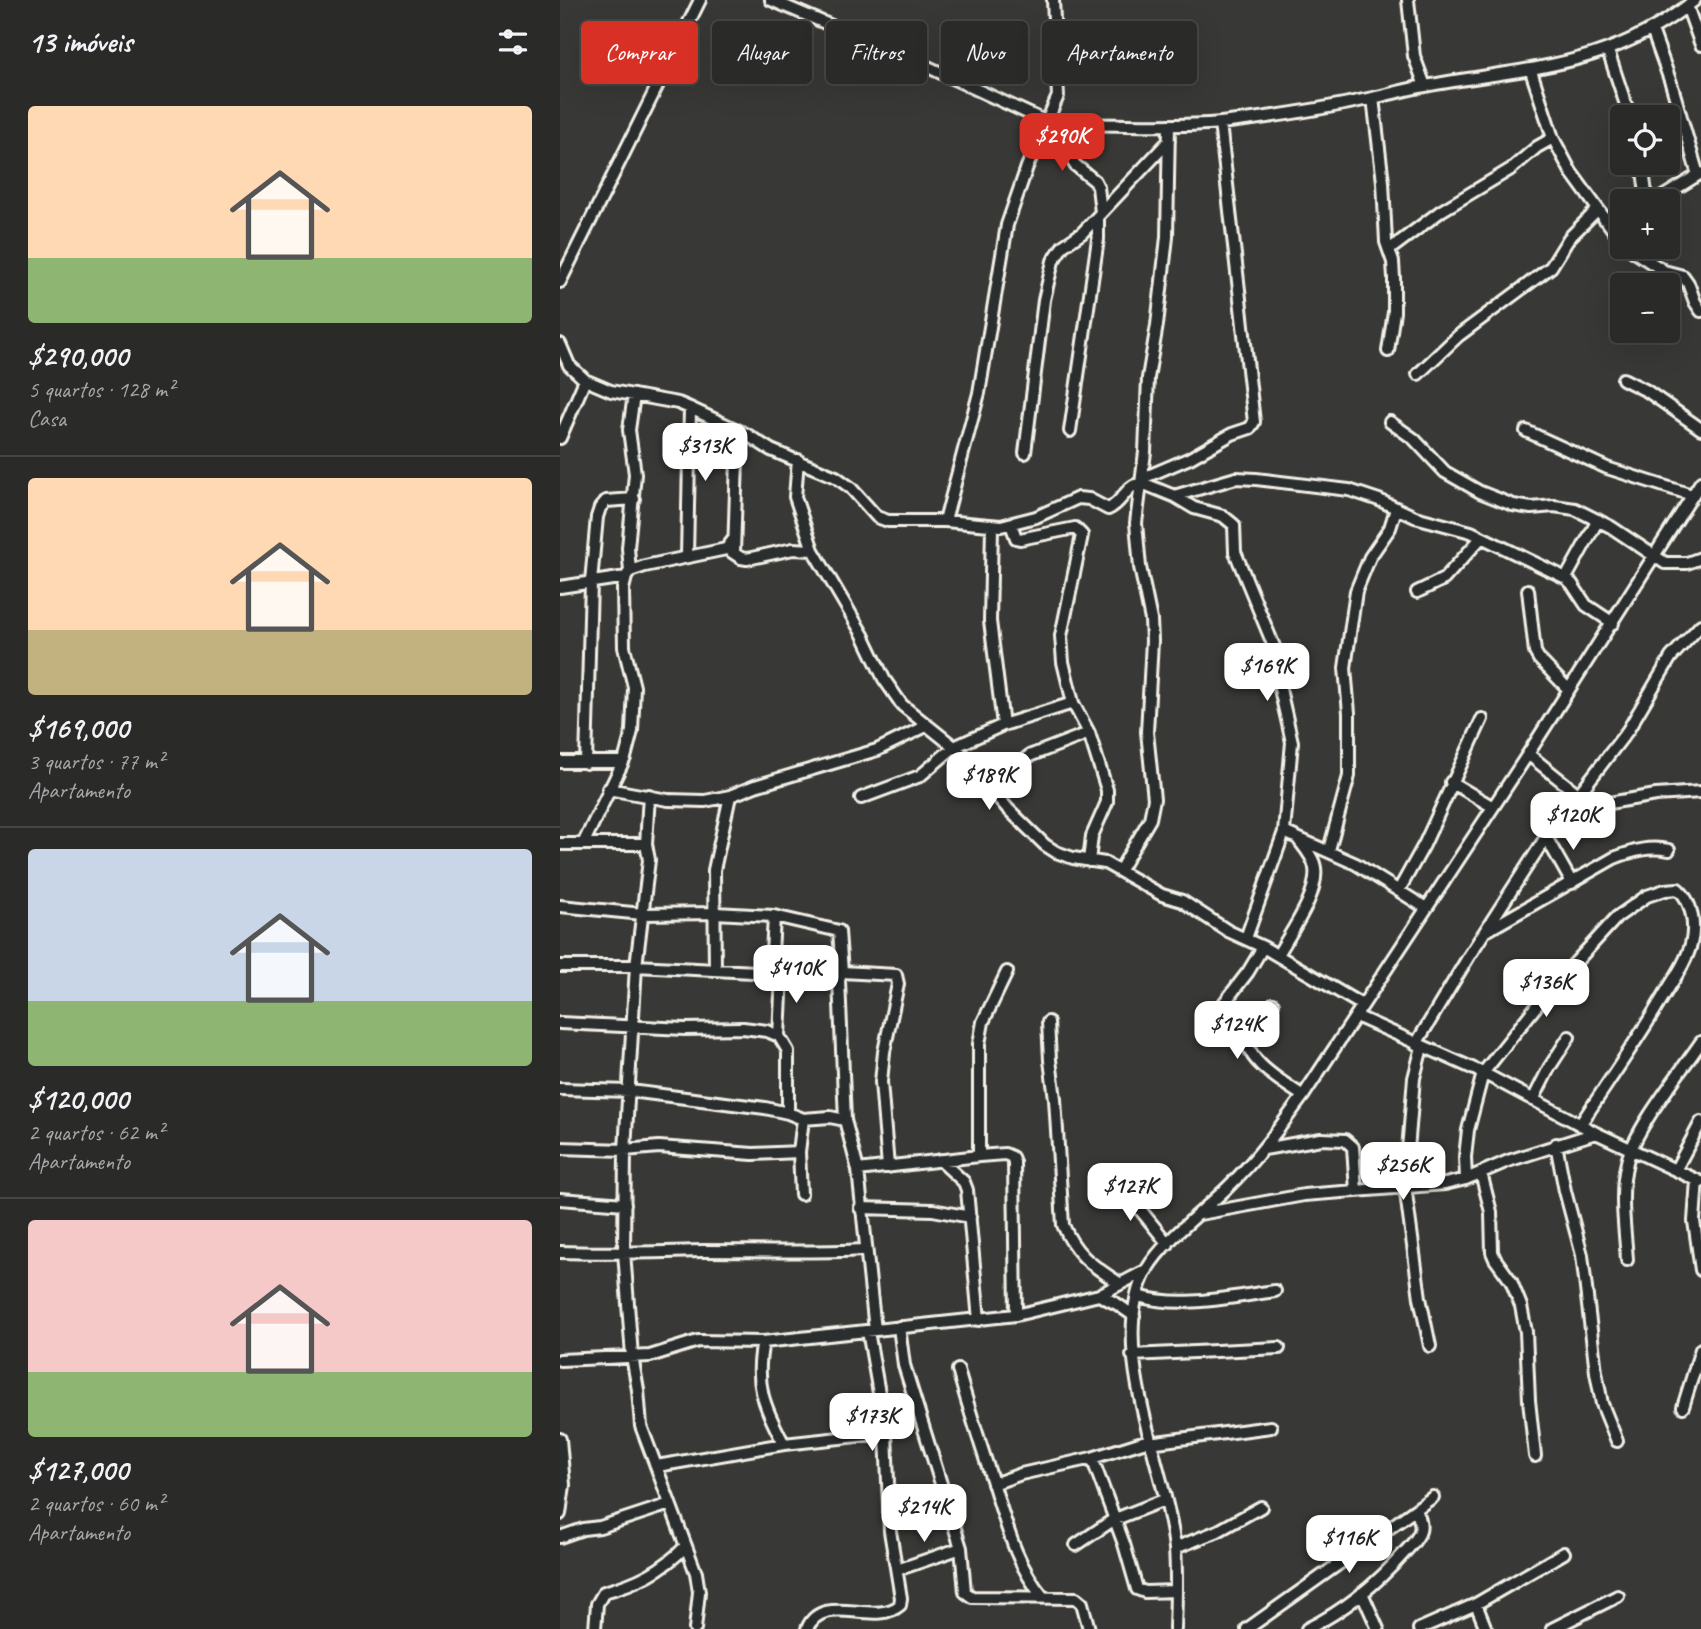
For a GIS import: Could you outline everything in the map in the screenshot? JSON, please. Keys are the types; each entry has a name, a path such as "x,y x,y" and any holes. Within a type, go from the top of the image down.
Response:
{"street":[{"path":"560,282 700,0"},
{"path":"771,0 928,67 1047,122 1061,125 1220,123 1289,114 1425,86 1531,71 1608,51 1652,30 1691,3 1701,45"},
{"path":"945,520 979,393 1007,225 1027,167 1058,96 1053,0"},
{"path":"1408,0 1414,56 1425,86"},
{"path":"1652,30 1700,174 1676,189"},
{"path":"1608,51 1626,105"},
{"path":"1531,71 1553,138 1571,172 1610,227"},
{"path":"1373,98 1383,182 1386,242 1393,262 1394,312 1388,351"},
{"path":"560,344 569,365 585,380 611,391 678,403 691,408 771,450 844,482 877,517 888,521 945,520 992,527 1036,517 1078,498 1089,499 1108,509 1119,502 1131,487 1232,434 1250,428 1254,422 1220,123"},
{"path":"1061,125 1068,153 1075,165 1095,181 1098,187 1100,214 1070,430"},
{"path":"1119,870 1150,819 1154,799 1147,732 1151,620 1140,568 1136,523 1142,481 1148,378 1167,237 1169,125"},
{"path":"1389,250 1441,211 1511,169 1537,146 1553,138"},
{"path":"1025,453 1044,300 1053,261 1063,246 1082,233 1169,141"},
{"path":"1418,374 1458,336 1551,267 1569,238 1600,214 1610,215"},
{"path":"1646,259 1664,271 1683,276 1701,311"},
{"path":"1623,379 1647,391 1701,429"},
{"path":"560,438 585,380"},
{"path":"583,844 629,748 635,704 635,687 624,647 623,589 628,574 634,499 634,458 629,430 634,395"},
{"path":"687,557 691,408"},
{"path":"1390,422 1414,439 1445,472 1480,492 1513,505 1575,509 1598,520 1665,563 1687,563 1701,558"},
{"path":"726,425 737,459 736,526 731,547"},
{"path":"1526,430 1607,468 1692,495"},
{"path":"798,460 795,497 813,550 894,694 902,705 954,747 989,789 1045,845 1056,852 1105,863 1162,895 1195,908 1214,922 1278,955 1362,1005"},
{"path":"1174,496 1197,491 1225,480 1256,479 1349,491 1415,517 1461,529 1566,578 1586,605 1613,622"},
{"path":"1142,481 1194,508 1223,516 1234,525 1235,552 1280,661 1280,689 1293,742 1284,832 1246,938"},
{"path":"1175,1629 1175,1548 1149,1441 1132,1355 1134,1316 1147,1269 1197,1214 1228,1187 1264,1149 1303,1096 1528,754 1701,482"},
{"path":"586,763 591,582 600,508 606,501 634,499"},
{"path":"1329,850 1349,776 1349,713 1345,668 1356,591 1370,557 1390,528 1396,509"},
{"path":"1566,578 1598,520"},
{"path":"1011,524 1016,538 1020,539 1075,528 1082,535 1061,636 1063,662 1073,703 1089,733 1107,790 1107,802 1092,836 1089,861"},
{"path":"992,527 990,621 1003,725"},
{"path":"1417,592 1444,579 1481,538"},
{"path":"560,587 628,574 731,547"},
{"path":"731,547 741,558 747,559 793,549 813,550"},
{"path":"1528,590 1535,652 1569,690"},
{"path":"1430,1346 1420,1298 1405,1186 1419,1046 1486,931 1546,837 1628,730 1671,657 1701,625"},
{"path":"860,798 920,776 954,747 1003,725 1073,703"},
{"path":"1399,890 1424,845 1482,719"},
{"path":"608,789 686,802 705,801 730,796 877,750 926,726"},
{"path":"989,789 1029,756 1089,733"},
{"path":"1528,754 1579,795"},
{"path":"560,762 621,762"},
{"path":"1451,782 1493,807"},
{"path":"1568,810 1656,795 1701,792"},
{"path":"649,795 646,844 649,860 636,966 625,1150 624,1252 632,1356 641,1426 696,1573 699,1592 695,1629"},
{"path":"715,970 714,870 730,796"},
{"path":"1284,832 1356,863 1426,908"},
{"path":"1546,837 1573,883"},
{"path":"1278,955 1313,889 1314,863 1298,839"},
{"path":"560,844 646,844"},
{"path":"1486,931 1614,858 1632,851 1653,848 1669,850"},
{"path":"1466,1179 1468,1130 1483,1073 1542,999 1617,917 1647,896 1678,889 1688,900 1697,926 1690,947 1682,965 1580,1125"},
{"path":"1688,900 1701,896"},
{"path":"560,906 643,914 774,916 837,929 841,934 842,972 839,980 845,1120 858,1170 871,1330 886,1433 890,1531 901,1598 897,1608 886,1611 827,1611 814,1616 807,1629"},
{"path":"774,916 779,1036 788,1051 788,1113"},
{"path":"1211,1020 1248,972 1263,947"},
{"path":"560,966 636,966 831,975 842,972 894,974 898,978 881,1082 888,1167"},
{"path":"979,1156 979,1044 983,1022 1007,972"},
{"path":"1273,1004 1247,1042 1248,1050 1265,1069 1303,1096"},
{"path":"1356,1016 1483,1073 1580,1125 1699,1181 1694,1221 1701,1270"},
{"path":"1048,1022 1063,1226 1079,1255 1119,1283"},
{"path":"560,1023 685,1029 743,1028 767,1031 779,1036"},
{"path":"1533,1100 1569,1037"},
{"path":"1627,1260 1622,1208 1625,1170 1631,1148 1701,1042"},
{"path":"560,1089 629,1091 788,1113 803,1119 830,1117 845,1120"},
{"path":"801,1194 799,1152 803,1119"},
{"path":"1676,1169 1701,1122"},
{"path":"1197,1214 1304,1195 1445,1184 1466,1179 1556,1144 1596,1133"},
{"path":"1264,1149 1321,1139 1345,1140 1353,1147 1356,1191"},
{"path":"1556,1144 1582,1255 1602,1404 1617,1441"},
{"path":"560,1148 625,1150 659,1147 753,1154 799,1152"},
{"path":"858,1170 979,1156 1005,1154 1012,1157 1016,1315"},
{"path":"940,1160 964,1182 967,1190 979,1320"},
{"path":"1481,1173 1491,1212 1492,1252 1511,1280 1527,1332 1529,1400 1535,1456"},
{"path":"1117,1181 1168,1244"},
{"path":"560,1199 625,1204"},
{"path":"860,1208 933,1210 970,1217"},
{"path":"560,1252 809,1253 865,1250"},
{"path":"560,1360 650,1356 698,1341 763,1342 1016,1315 1099,1295 1147,1269"},
{"path":"1138,1296 1165,1302 1275,1291"},
{"path":"1099,1295 1134,1316"},
{"path":"899,1327 904,1364 922,1430 961,1548 965,1592 967,1595 1076,1598 1082,1603 1089,1629"},
{"path":"763,1342 758,1366 761,1390 770,1418 784,1444"},
{"path":"1132,1355 1279,1348"},
{"path":"1684,1408 1701,1349"},
{"path":"958,1370 1016,1553 1032,1585 1042,1597"},
{"path":"993,1484 1149,1441 1270,1427"},
{"path":"657,1466 784,1444 886,1433"},
{"path":"560,1439 564,1485 560,1514"},
{"path":"1092,1458 1124,1544 1137,1589 1145,1592 1176,1591"},
{"path":"1247,1629 1433,1497"},
{"path":"1076,1545 1113,1520 1164,1500"},
{"path":"560,1537 670,1504"},
{"path":"1175,1548 1218,1531 1261,1507"},
{"path":"1307,1629 1334,1616 1385,1574 1418,1536 1421,1522 1416,1510"},
{"path":"595,1629 597,1604 604,1592 635,1583 655,1573 671,1562 686,1546"},
{"path":"897,1570 961,1548"},
{"path":"1419,1629 1476,1604 1564,1553"},
{"path":"1362,1593 1378,1629"},
{"path":"1552,1629 1618,1596"},
{"path":"1476,1604 1486,1629"}]}
